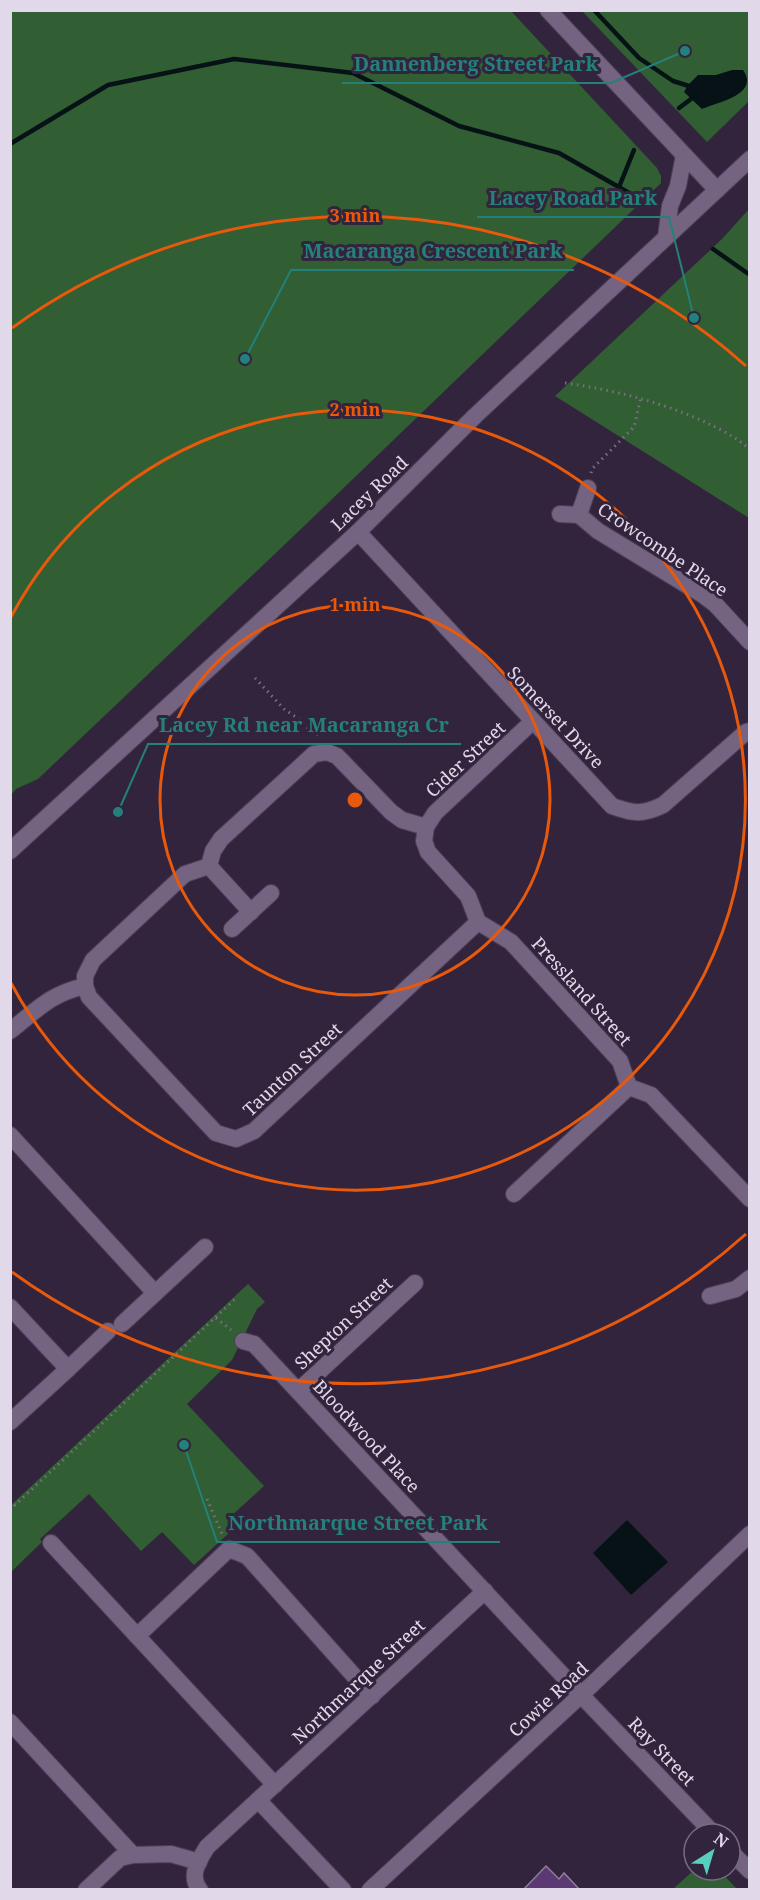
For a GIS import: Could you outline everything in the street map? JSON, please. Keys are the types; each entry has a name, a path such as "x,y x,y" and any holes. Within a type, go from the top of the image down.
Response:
{"street":[{"path":"548,10 717,190"},
{"path":"666,237 670,206 678,186 684,155"},
{"name":"Lacey Road","path":"10,851 358,532 475,416 750,159"},
{"name":"Crowcombe Place","path":"579,515 588,488"},
{"name":"Crowcombe Place","path":"560,514 579,515 598,531 703,595 750,642"},
{"name":"Somerset Drive","path":"358,532 612,806 631,812 647,812 663,805 746,732 750,731"},
{"name":"Cider Street","path":"426,827 435,813 533,721"},
{"path":"209,866 213,851 220,839 314,754 327,752 337,756 391,813 402,820 426,827 424,841 428,852 468,896 478,922"},
{"path":"209,866 251,912"},
{"path":"10,1031 54,996 85,986 85,976 93,960 185,874 209,866"},
{"path":"232,929 271,893"},
{"name":"Taunton Street","path":"85,986 88,997 216,1133 236,1139 254,1131 478,922"},
{"name":"Pressland Street","path":"478,922 511,942 620,1060 629,1087"},
{"path":"514,1194 629,1087 651,1095 750,1199"},
{"path":"10,1135 155,1293"},
{"path":"10,1422 205,1247"},
{"path":"710,1296 736,1289 750,1278"},
{"name":"Shepton Street","path":"298,1392 415,1283"},
{"path":"10,1307 68,1369"},
{"name":"Bloodwood Place","path":"243,1341 254,1344 581,1695"},
{"name":"Cowie Road","path":"370,1890 581,1695 750,1534"},
{"path":"51,1543 274,1785"},
{"path":"137,1636 229,1549 247,1556 372,1696"},
{"name":"Northmarque Street","path":"198,1862 207,1847 485,1591"},
{"name":"Ray Street","path":"581,1695 703,1822"},
{"path":"10,1722 132,1855"},
{"path":"258,1800 343,1890"},
{"path":"86,1890 120,1858 132,1855 171,1854 198,1862 194,1872 196,1885 200,1890"}],"path":[{"path":"565,383 641,397 678,410 716,427 742,442 750,450"},
{"path":"588,488 592,469 634,427 641,397"},
{"path":"255,678 284,709 299,719 310,731 322,734"},
{"path":"10,1500 15,1505 235,1299"},
{"path":"207,1499 229,1549"}],"green space":[{"path":"11,10 511,11 657,168 661,176 661,183 38,779 16,789 11,795"},
{"path":"582,11 749,11 749,101 707,142"},
{"path":"749,209 749,518 555,396 722,239"},
{"path":"248,1284 265,1302 257,1309 232,1360 187,1404 264,1486 229,1518 228,1534 194,1565 162,1532 141,1551 89,1494 40,1539 42,1542 11,1572 11,1505"},
{"path":"682,1881 730,1882 737,1889 673,1889"}],"shaded area":[{"path":"732,70 743,70 747,78 746,85 742,91 727,100 702,109 684,92 698,75 716,75"},
{"path":"627,1520 668,1562 631,1595 593,1553"}],"building":[{"path":"546,1866 559,1879 564,1873 580,1890 523,1890"}],"waterway":[{"path":"594,10 639,58 673,81 692,87"},
{"path":"10,144 108,85 234,59 353,73 459,126 559,153 631,194"},
{"path":"679,108 691,99 693,93"},
{"path":"619,187 634,150"},
{"path":"713,249 750,275"}],"place":[{"name":"Dannenberg Street Park","path":"685,51"},
{"name":"Lacey Road Park","path":"694,318"},
{"name":"Macaranga Crescent Park","path":"245,359"},
{"name":"Lacey Rd near Macaranga Cr","path":"118,812"},
{"name":"Northmarque Street Park","path":"184,1445"}]}
